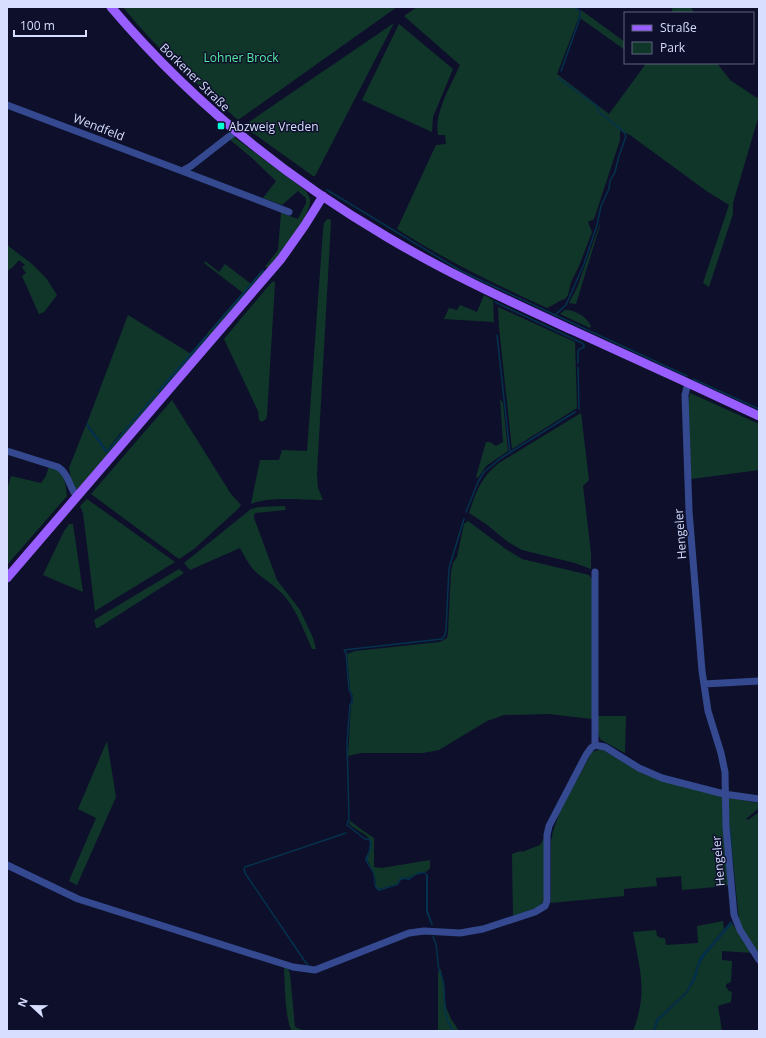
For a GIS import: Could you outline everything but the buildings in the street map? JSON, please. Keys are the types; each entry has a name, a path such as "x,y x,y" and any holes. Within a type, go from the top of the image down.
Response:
{"main road":[{"name":"Borkener Straße","path":"111,7 170,72 236,132 323,196 388,238 494,294 759,416"},
{"path":"7,578 281,259 323,196"}],"street":[{"name":"Wendfeld","path":"7,104 289,212"},
{"path":"182,171 191,166 236,132"},
{"name":"Hengeler","path":"688,383 685,395 689,511 704,684 708,712 725,772 724,794 726,827 734,914 740,930 759,960"},
{"path":"7,451 58,466 64,470 72,492 77,497"},
{"path":"595,572 595,745"},
{"path":"704,684 759,681"},
{"path":"595,745 605,747 649,773 676,782 724,794 759,799"},
{"path":"7,865 78,899 293,967 315,970 409,933 424,931 451,933 468,932 483,929 534,912 545,906 547,901 547,836 549,826 586,755 595,745"}],"green space":[{"name":"Lohner Brock","path":"123,7 397,7 238,120 163,52"},
{"path":"417,7 573,7 579,11 579,17 557,74 609,114 645,65 644,64 718,64 730,80 757,98 759,93 759,115 733,203 733,214 709,287 703,283 729,205 705,190 630,135 620,131 620,140 594,219 588,222 592,232 571,282 568,295 565,299 547,308 470,271 397,229 436,145 446,144 445,135 438,135 438,117 444,99 460,65 404,16"},
{"path":"673,7 691,7 694,12 671,12"},
{"path":"581,10 624,41 624,49 580,18"},
{"path":"394,23 315,176 243,126"},
{"path":"399,24 453,69 433,117 432,132 362,100"},
{"path":"234,137 306,191 310,199 306,215 301,224 269,268 265,267 278,250 281,213 298,219 306,203 306,198 298,191 282,205 263,198 276,181 228,138"},
{"path":"327,219 330,219 331,222 317,473 318,488 323,500 276,499 251,504 260,460 279,460 282,450 307,451 323,231 324,223"},
{"path":"601,222 576,304 569,303 577,288"},
{"path":"7,245 32,264 46,278 57,295 44,312 39,314 22,276 26,273 22,267 25,265 19,260 7,271"},
{"path":"205,261 219,272 225,264 251,284 243,293 204,263"},
{"path":"264,271 265,272 77,491 73,489 69,468 86,425 107,453 122,434 121,432 107,450 87,423 128,315 191,354 157,391 159,393 209,335 207,334 210,330 212,331"},
{"path":"274,281 267,415 266,419 262,422 259,420 258,411 224,339"},
{"path":"484,295 493,300 494,322 444,319 449,308 457,310 460,305 477,312"},
{"path":"498,307 575,342 577,408 512,449 499,327"},
{"path":"565,310 576,312 583,317 589,322 591,326 590,328 560,314"},
{"path":"690,393 759,424 759,470 691,479 687,407"},
{"path":"500,399 503,403 508,451 486,466 478,478 476,477 486,442 490,442 496,446 503,442"},
{"path":"172,400 231,494 241,505 194,549 179,559 91,494"},
{"path":"581,413 589,480 583,486 591,553 591,569 575,563 522,550 508,542 486,524 469,513 474,498 483,480 499,463"},
{"path":"49,466 58,471 63,477 66,485 67,496 7,565 7,490 11,476 41,483 46,476"},
{"path":"87,499 175,562 95,611 83,513 80,506"},
{"path":"284,506 286,508 285,510 255,513 254,518 277,580 300,610 313,638 316,649 312,649 297,616 286,598 253,569 240,548 190,570 184,563 251,509 259,507"},
{"path":"468,521 507,550 522,559 589,575 592,579 592,719 549,714 504,715 487,721 439,750 423,753 361,753 348,756 351,705 353,702 353,696 350,689 347,654 355,651 440,642 447,638 451,572 453,563 457,557 464,524"},
{"path":"69,524 73,524 83,592 43,575 64,531"},
{"path":"179,569 184,573 96,628 94,620"},
{"path":"597,716 626,716 625,753 601,740 598,731"},
{"path":"107,741 116,797 77,885 69,881 96,818 78,809"},
{"path":"601,749 644,774 720,796 722,798 728,885 682,890 681,876 656,878 657,886 624,889 624,896 551,903 551,842 553,831 561,809 592,752"},
{"path":"731,798 758,803 759,808 746,819 748,820 759,812 759,951 757,951 743,931 739,921 728,822 729,799"},
{"path":"349,820 374,838 374,867 382,868 430,860 430,868 426,872 400,878 397,884 379,889 376,887 375,877 367,859 371,846 369,838 350,825"},
{"path":"544,838 544,900 539,907 513,916 512,854 540,845"},
{"path":"723,921 724,929 700,957 693,978 686,992 656,1020 653,1031 633,1031 640,1005 641,982 633,932 656,930 657,936 665,938 666,945 698,943 697,926"},
{"path":"731,922 753,953 722,951 722,960 732,961 731,982 726,984 726,987 732,992 731,1002 718,1006 722,1031 655,1031 658,1021 687,993 696,978 699,966 706,954 732,924"},
{"path":"284,968 288,969 290,974 295,1027 305,1031 292,1031 290,1026 285,991"},
{"path":"441,969 446,1007 451,1019 459,1031 438,1031 438,972"}],"water":[{"path":"263,269 264,271 212,331 210,330"},
{"path":"207,334 209,335 159,393 157,391"},
{"path":"154,395 156,396 107,453 105,452 86,425 87,423 107,450"},
{"path":"369,840 371,840 372,845 368,856 368,862 374,872 375,883 379,889 397,884 400,878 408,878 421,872 426,873 428,875 428,911 433,925 432,926 426,912 426,875 424,873 416,875 409,880 401,880 398,885 379,891 375,887 373,873 365,859 369,848"},
{"path":"731,921 732,924 706,954 699,966 696,978 687,993 658,1021 655,1031 653,1031 656,1020 686,992 693,978 700,957"}],"waterway":[{"path":"561,71 580,18 580,11 574,7"},
{"path":"327,190 461,271 555,315 566,305 584,264 597,225 601,206 609,189 610,181 615,172 626,136 624,132 598,111 597,106 558,78"},
{"path":"495,302 582,343 584,347 578,350 578,363"},
{"path":"555,315 687,376"},
{"path":"497,335 510,453"},
{"path":"578,367 579,409"},
{"path":"693,379 759,409"},
{"path":"466,512 478,482 484,472 501,458 575,412"},
{"path":"370,841 369,839 365,839 347,825 349,818 347,743 352,696 349,689 346,653 344,650 442,639 446,630 449,568 464,519"},
{"path":"730,828 732,860"},
{"path":"308,966 245,873 244,869 245,867 346,833"},
{"path":"433,937 437,946 438,964 443,980 444,1003 447,1019 453,1031"}],"place":[{"name":"Abzweig Vreden","path":"221,126"}]}
